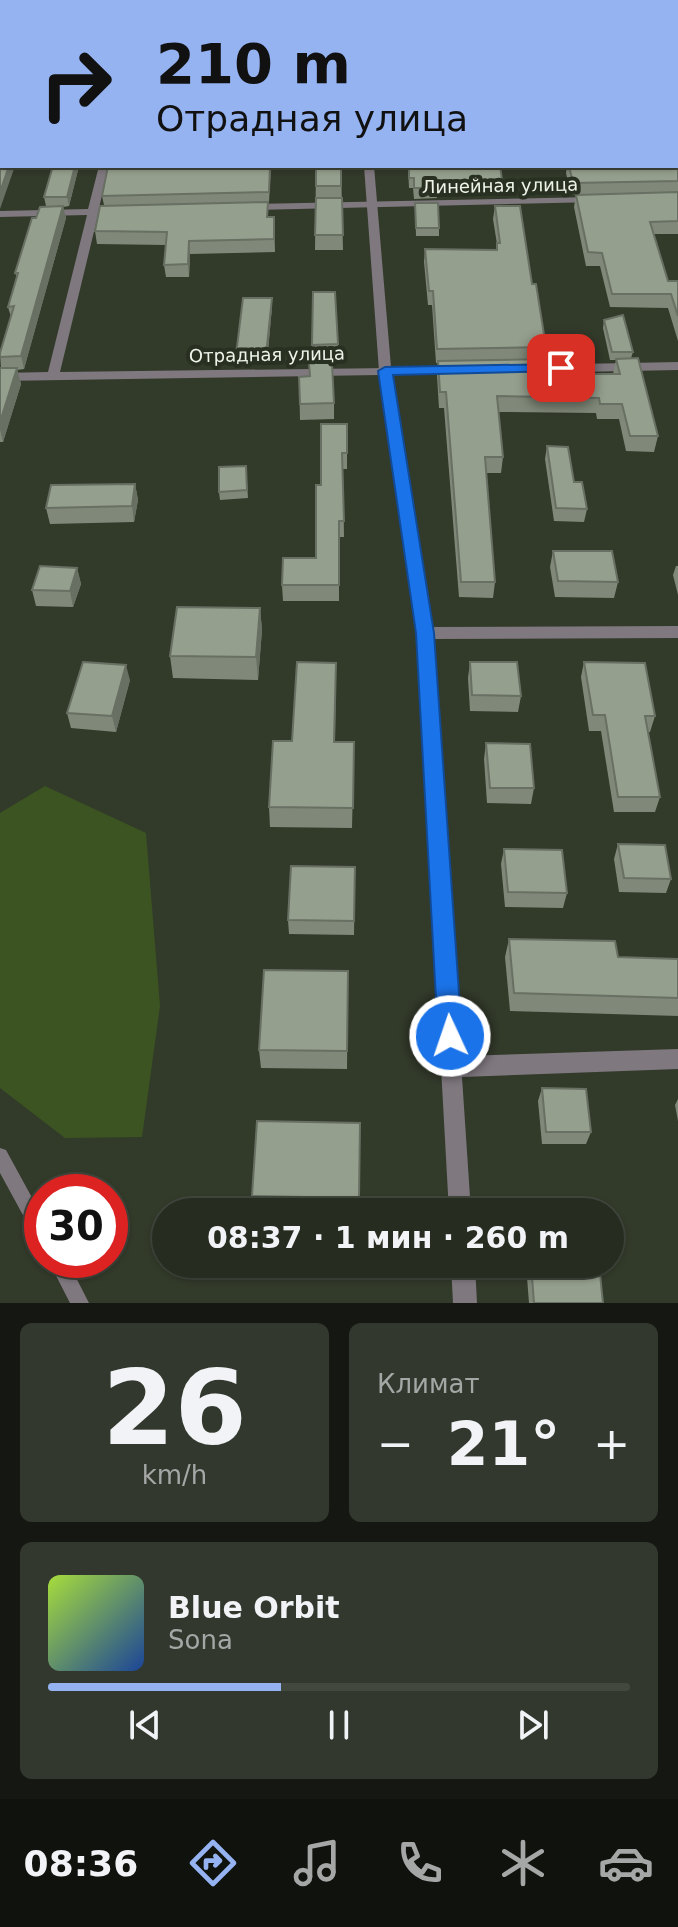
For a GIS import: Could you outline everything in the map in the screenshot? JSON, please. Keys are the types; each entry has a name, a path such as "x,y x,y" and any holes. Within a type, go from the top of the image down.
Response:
{"street":[{"path":"53,376 103,168"},
{"path":"369,168 385,371 425,633 459,1198"},
{"name":"Линейная улица","path":"231,208 601,200"},
{"path":"0,214 138,211"},
{"path":"508,369 678,366"},
{"name":"Отрадная улица","path":"0,377 477,370"},
{"path":"425,633 678,632"},
{"path":"452,1067 678,1059"},
{"path":"464,1278 465,1303"}],"lane":[{"path":"0,1156 24,1200"},
{"path":"67,1278 80,1303"}],"green space":[{"path":"45,786 146,833 160,1006 142,1137 65,1138 0,1088 0,813"}],"building":[{"path":"0,168 8,168 0,192"},
{"path":"52,168 74,168 67,197 44,197"},
{"path":"108,168 270,168 269,192 102,196"},
{"path":"316,168 341,168 341,186 316,186"},
{"path":"409,168 500,168 502,180 437,180 438,188 414,188 414,178 409,178"},
{"path":"569,168 678,168 678,181 573,183"},
{"path":"678,192 678,221 650,222 668,281 678,281 678,316 671,294 612,294 602,253 588,252 576,195"},
{"path":"316,198 342,198 343,235 315,235"},
{"path":"268,202 267,217 274,217 274,239 189,241 188,264 164,265 167,232 95,231 100,206"},
{"path":"415,203 438,203 439,228 416,228"},
{"path":"63,206 21,356 0,357 14,306 8,307 18,273 15,273 32,218 36,218 40,207"},
{"path":"495,206 520,206 546,347 437,349 433,291 429,291 425,249 497,250 497,243 500,243"},
{"path":"313,292 335,292 338,344 312,345"},
{"path":"243,298 272,298 266,355 236,355"},
{"path":"623,315 633,352 612,352 604,320"},
{"path":"638,358 658,436 630,436 622,404 600,404 599,398 497,396 503,457 485,457 495,582 461,582 446,392 440,392 438,361 548,359 550,374 620,374 616,359"},
{"path":"309,363 332,363 334,403 300,404 299,377 310,376"},
{"path":"0,368 17,368 0,422"},
{"path":"321,424 347,424 347,453 342,453 344,521 339,521 339,585 282,585 283,558 316,558 316,485 321,485"},
{"path":"547,446 568,447 574,482 582,482 587,509 556,508"},
{"path":"246,466 247,490 219,492 219,467"},
{"path":"135,484 132,506 46,508 51,485"},
{"path":"553,551 612,551 618,582 558,581"},
{"path":"40,566 77,568 70,591 32,590"},
{"path":"177,607 260,608 256,657 170,656"},
{"path":"83,662 126,665 112,716 67,713"},
{"path":"297,662 336,663 334,742 354,742 353,808 269,807 273,741 292,741"},
{"path":"470,662 517,662 521,696 472,695"},
{"path":"584,662 645,663 655,716 645,716 660,797 618,797 605,715 593,715"},
{"path":"486,743 530,744 534,788 490,788"},
{"path":"618,844 665,845 671,879 624,878"},
{"path":"504,849 562,850 567,893 508,892"},
{"path":"291,866 355,867 354,921 288,920"},
{"path":"509,939 615,941 618,957 678,959 678,998 514,993"},
{"path":"264,970 348,971 347,1051 259,1050"},
{"path":"542,1088 586,1089 591,1132 546,1132"},
{"path":"257,1121 360,1123 359,1198 252,1196"},
{"path":"532,1278 600,1278 603,1303 534,1303"}],"route":[{"path":"450,1036 425,633 385,371 561,368"}]}
